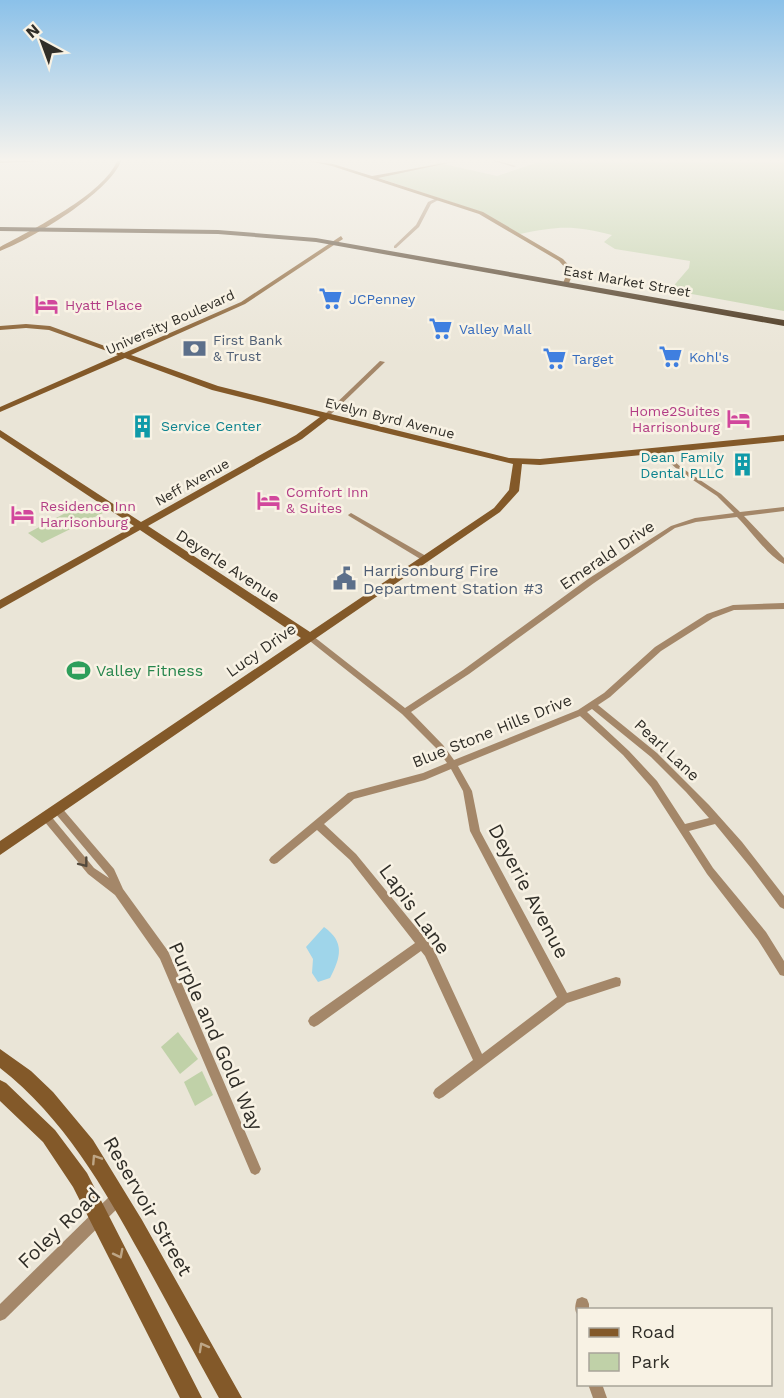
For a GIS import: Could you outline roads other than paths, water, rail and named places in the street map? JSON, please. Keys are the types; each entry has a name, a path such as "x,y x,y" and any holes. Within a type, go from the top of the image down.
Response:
{"highway":[{"name":"East Market Street","path":"0,227 134,230 191,227 268,230 395,247 503,266 784,323"},
{"name":"East Market Street","path":"42,228 162,229 337,240 428,259 784,315"},
{"path":"417,257 437,255"},
{"path":"428,259 440,257 503,266"}],"street":[{"path":"395,247 417,226"},
{"path":"505,226 561,260 570,269 568,281"},
{"path":"0,249 42,228"},
{"name":"University Boulevard","path":"0,410 243,303 337,240"},
{"name":"Evelyn Byrd Avenue","path":"0,328 26,326 50,328 215,388 518,462 784,438"},
{"name":"Neff Avenue","path":"0,604 299,437 326,416 382,362"},
{"name":"Deyerle Avenue","path":"0,433 310,638 405,712 435,741 453,765"},
{"path":"659,450 674,465 711,489 739,514 784,562"},
{"name":"Lucy Drive","path":"0,849 506,502 514,491 518,462"},
{"name":"Emerald Drive","path":"405,712 466,672 585,585 670,528 695,520 784,509"},
{"path":"351,515 424,558"},
{"name":"Blue Stone Hills Drive","path":"274,860 351,796 453,765 581,712 623,682 658,649 710,616 733,608 784,606"},
{"name":"Pearl Lane","path":"592,705 656,756 717,820 784,904"},
{"name":"Pearl Lane","path":"581,712 646,775 684,828 710,871 762,936 784,971"},
{"name":"Deyerie Avenue","path":"453,765 467,791 475,831 564,999"},
{"name":"Purple and Gold Way","path":"53,814 91,871 119,892"},
{"name":"Purple and Gold Way","path":"53,814 111,872 119,892 164,955 255,1169"},
{"path":"684,828 717,820"},
{"name":"Lapis Lane","path":"318,824 353,857 433,958 480,1062"},
{"path":"314,1020 422,944"},
{"path":"439,1093 564,999 616,982"},
{"name":"Reservoir Street","path":"0,1057 23,1073 56,1106 85,1142 119,1197 231,1398"},
{"path":"0,1089 19,1105 62,1153 99,1215 191,1398"},
{"name":"Foley Road","path":"0,1314 119,1197"}],"water":[{"path":"324,927 335,938 339,950 337,963 330,978 318,982 312,973 313,959 306,947"}],"place":[{"name":"JCPenney","path":"331,299"},
{"name":"Hyatt Place","path":"47,305"},
{"name":"Valley Mall","path":"441,329"},
{"name":"First Bank & Trust","path":"195,348"},
{"name":"Kohl's","path":"671,357"},
{"name":"Target","path":"554,359"},
{"name":"Home2Suites Harrisonburg","path":"738,419"},
{"name":"Service Center","path":"143,426"},
{"name":"Dean Family Dental PLLC","path":"742,465"},
{"name":"Comfort Inn & Suites","path":"268,500"},
{"name":"Residence Inn Harrisonburg","path":"22,514"},
{"name":"Harrisonburg Fire Department Station #3","path":"345,579"},
{"name":"Valley Fitness","path":"78,670"}]}
